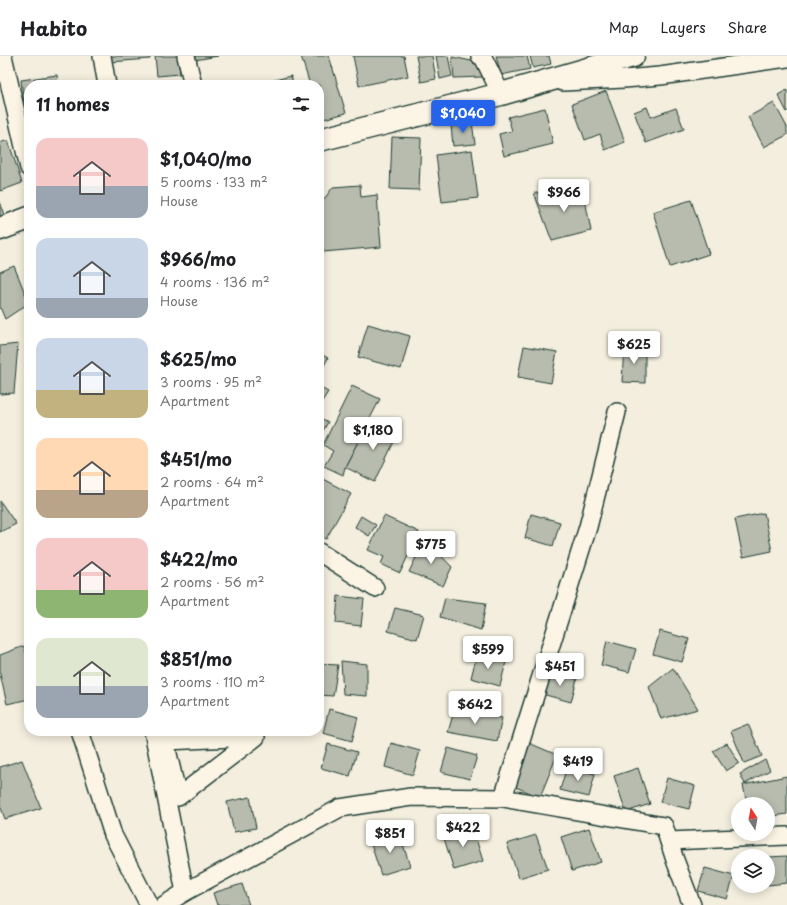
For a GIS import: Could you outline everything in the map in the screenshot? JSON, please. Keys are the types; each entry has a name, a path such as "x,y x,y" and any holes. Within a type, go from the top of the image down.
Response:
{"main road":[{"path":"324,139 536,84 591,62 633,56"},
{"path":"0,229 24,220"}],"street":[{"path":"3,56 24,146"},
{"path":"102,56 105,80"},
{"path":"186,56 192,80"},
{"path":"480,56 483,57 501,94"},
{"path":"536,84 660,76 787,58"},
{"path":"502,798 588,527 618,412"},
{"path":"324,555 375,588"},
{"path":"82,736 113,835 150,905"},
{"path":"154,736 185,892"},
{"path":"169,815 178,797 256,737 165,741 178,797"},
{"path":"164,905 185,892 340,808 411,798 502,798 664,826 692,905"},
{"path":"669,841 787,836"}],"building":[{"path":"110,56 150,56 150,59 110,62"},
{"path":"155,56 178,56 180,74 157,76"},
{"path":"194,56 218,56 195,60"},
{"path":"301,56 329,56 346,113 324,119 324,80 308,80"},
{"path":"353,56 404,56 408,76 359,86"},
{"path":"416,56 432,56 436,79 421,82"},
{"path":"436,56 448,56 452,76 440,79"},
{"path":"496,56 527,56 530,69 501,75"},
{"path":"530,56 549,56 551,64 533,68"},
{"path":"452,57 481,63 482,77 454,78"},
{"path":"57,75 58,80 24,80 24,103 21,80"},
{"path":"291,76 292,80 275,80"},
{"path":"787,90 787,112 778,95"},
{"path":"606,91 625,142 605,150 600,134 585,140 572,104"},
{"path":"774,103 787,127 787,135 764,147 748,117"},
{"path":"647,107 651,117 676,108 684,129 646,143 634,112"},
{"path":"545,108 553,144 504,156 499,134 512,131 508,117"},
{"path":"472,122 475,144 453,146 451,125"},
{"path":"392,137 421,138 419,190 390,189"},
{"path":"8,140 22,183 0,191 0,143"},
{"path":"472,150 478,198 442,202 436,155"},
{"path":"360,185 361,197 377,195 381,247 324,252 324,198 333,187"},
{"path":"583,189 591,231 552,241 534,193"},
{"path":"691,200 709,254 670,267 653,212"},
{"path":"0,202 6,222 0,224"},
{"path":"14,266 24,291 24,306 5,319 0,307 0,272"},
{"path":"368,324 410,336 401,369 358,357"},
{"path":"18,344 14,393 0,394 0,346"},
{"path":"524,346 557,352 551,383 518,377"},
{"path":"624,346 645,346 645,383 622,382"},
{"path":"324,356 328,358 324,366"},
{"path":"352,386 380,399 345,467 343,475 324,466 333,451 324,446"},
{"path":"324,390 328,392 324,398"},
{"path":"380,419 400,429 375,482 345,467 361,436 369,441"},
{"path":"324,420 328,422 324,429"},
{"path":"324,480 351,494 326,539 324,538"},
{"path":"0,501 16,524 0,532"},
{"path":"764,513 772,551 743,557 735,519"},
{"path":"531,514 560,522 553,546 525,538"},
{"path":"361,516 376,525 369,536 355,527"},
{"path":"384,516 419,532 400,573 381,564 384,557 368,550"},
{"path":"425,539 452,567 443,586 409,572"},
{"path":"338,596 364,599 361,626 336,623"},
{"path":"445,598 486,603 481,630 440,617"},
{"path":"395,608 424,615 417,639 388,631"},
{"path":"660,631 689,639 682,662 653,654"},
{"path":"607,641 636,649 629,672 601,665"},
{"path":"24,646 24,700 7,704 0,674 0,655"},
{"path":"477,654 506,662 500,686 471,678"},
{"path":"341,661 367,664 367,696 343,694"},
{"path":"324,664 338,665 333,696 324,695"},
{"path":"673,668 698,709 661,719 649,687"},
{"path":"549,671 577,679 571,702 542,694"},
{"path":"455,708 502,718 497,741 448,732"},
{"path":"329,709 358,717 352,741 324,733"},
{"path":"748,724 762,756 744,763 731,731"},
{"path":"391,743 420,751 413,775 385,767"},
{"path":"529,743 557,755 540,797 511,785"},
{"path":"727,743 739,763 726,771 713,751"},
{"path":"328,744 357,752 350,776 321,768"},
{"path":"448,748 477,756 470,779 441,772"},
{"path":"22,760 41,808 5,819 0,805 0,767"},
{"path":"765,760 770,770 745,784 740,774"},
{"path":"567,766 595,774 589,797 560,790"},
{"path":"638,768 650,804 626,812 614,776"},
{"path":"787,776 787,814 775,816 775,797 746,797 743,785"},
{"path":"667,778 695,786 689,809 660,802"},
{"path":"250,797 256,828 234,832 227,802"},
{"path":"472,826 483,861 454,870 443,835"},
{"path":"589,828 601,862 572,871 561,837"},
{"path":"399,832 410,866 381,875 370,841"},
{"path":"536,835 548,869 519,878 507,844"},
{"path":"787,856 787,883 775,884 775,857"},
{"path":"705,868 731,875 731,886 727,899 698,891"},
{"path":"242,884 249,905 217,905 213,893"}]}
